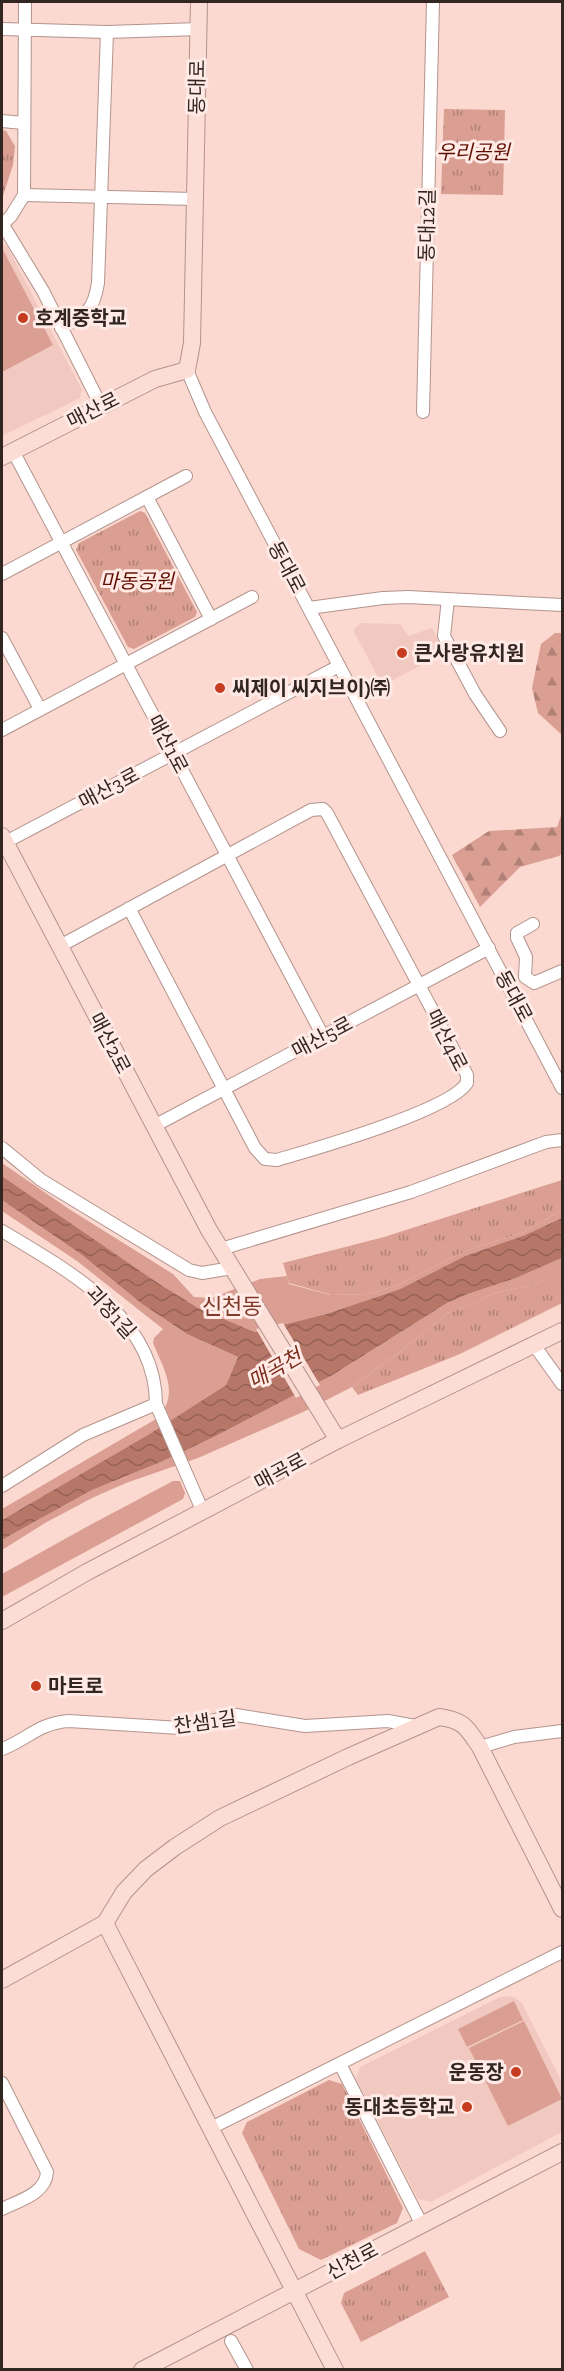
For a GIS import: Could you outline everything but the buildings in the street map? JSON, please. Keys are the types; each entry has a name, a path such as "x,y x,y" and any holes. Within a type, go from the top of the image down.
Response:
{"street":[{"path":"26,2 24,195 2,225 43,291 101,405"},
{"name":"동대로","path":"199,2 192,343 187,370 205,412 562,1088"},
{"name":"동대12길","path":"423,412 432,2"},
{"path":"2,29 107,32 199,29"},
{"path":"61,328 90,309 98,283 107,32"},
{"path":"2,121 23,123"},
{"path":"24,195 195,199"},
{"name":"매산로","path":"7,454 154,379 187,370"},
{"name":"매산1로","path":"7,454 61,543 323,1036"},
{"path":"2,574 186,476"},
{"path":"147,497 211,619"},
{"path":"2,730 252,597"},
{"path":"309,608 382,598 562,605"},
{"path":"448,599 444,636 475,694 500,731"},
{"path":"2,638 40,709"},
{"name":"매산3로","path":"3,841 339,666"},
{"name":"매산4로","path":"60,946 129,908 310,810 323,809 467,1075 467,1083 456,1095 379,1128 271,1161 260,1155 255,1148 129,908"},
{"name":"매산2로","path":"3,841 220,1249 338,1440"},
{"path":"533,924 517,933 526,957 525,977 534,983 562,970"},
{"name":"매산5로","path":"154,1126 489,948"},
{"path":"220,1249 411,1192 546,1142 562,1140"},
{"path":"2,1148 41,1180 189,1270 202,1273 235,1273"},
{"name":"괴정1길","path":"2,1231 88,1285 123,1320 147,1355 156,1384 156,1404"},
{"name":"매곡로","path":"2,1621 87,1572 338,1440 562,1331"},
{"path":"534,1345 562,1384"},
{"path":"2,1486 82,1434 156,1404 203,1512"},
{"name":"찬샘1길","path":"2,1749 40,1727 69,1720 180,1728 236,1715 305,1726 388,1721 415,1726"},
{"path":"2,1980 105,1923 124,1892 146,1869 220,1818 415,1726 439,1717 454,1719 466,1726 480,1747 562,1909"},
{"path":"480,1747 514,1737 562,1731"},
{"path":"105,1923 335,2370"},
{"path":"211,2128 562,1952"},
{"path":"340,2064 422,2225"},
{"path":"2,2083 47,2172 47,2179 37,2191 2,2209"},
{"name":"신천로","path":"142,2370 562,2152"},
{"path":"231,2341 247,2370"}],"shaded area":[{"name":"호계중학교","path":"2,244 7,246 82,390 80,398 2,436"},
{"name":"큰사랑유치원","path":"361,623 400,624 408,636 432,628 440,642 437,657 391,681 378,677 353,630"},
{"name":"동대초등학교","path":"509,1996 522,2003 562,2082 562,2132 431,2202 418,2199 356,2079 360,2067 500,1997"}],"green space":[{"name":"우리공원","path":"444,109 505,110 503,195 441,194"},
{"path":"2,130 6,131 15,146 13,165 2,199"},
{"path":"2,251 53,345 2,372"},
{"name":"마동공원","path":"140,511 145,513 197,612 195,617 134,649 128,647 76,550 79,543"},
{"path":"555,633 562,633 562,735 538,713 532,688 541,644"},
{"path":"562,813 562,853 559,856 520,867 480,907 452,855 489,831 557,827"},
{"path":"2,1163 69,1209 173,1274 194,1297 212,1298 260,1279 287,1276 289,1284 331,1295 369,1294 398,1285 463,1252 524,1232 562,1210 562,1218 525,1235 465,1256 400,1289 326,1314 255,1332 200,1309 158,1283 2,1176"},
{"path":"562,1180 562,1210 524,1232 463,1252 398,1285 369,1294 332,1295 289,1283 283,1263 384,1237"},
{"path":"2,1200 82,1255 142,1304 187,1334 238,1357 226,1385 151,1433 2,1520 2,1509 156,1419 164,1410 169,1392 168,1382 153,1343 154,1338 163,1329 77,1261 2,1211"},
{"path":"562,1258 561,1273 536,1284 496,1293 446,1314 352,1387 303,1412 198,1458 126,1483 92,1498 45,1523 2,1550 2,1540 92,1490 161,1462 214,1437 331,1376 447,1303 516,1278"},
{"path":"562,1272 562,1303 460,1354 358,1395 352,1387 446,1314 496,1293 536,1284"},
{"path":"173,1481 180,1481 185,1493 183,1499 2,1597 2,1574"},
{"path":"514,2001 523,2020 467,2047 458,2029"},
{"name":"운동장","path":"524,2021 562,2099 508,2126 469,2048"},
{"path":"329,2080 342,2084 403,2208 397,2223 321,2260 299,2249 242,2133 247,2122"},
{"path":"425,2251 449,2297 361,2342 341,2303 344,2293"}],"water":[{"name":"매곡천","path":"2,1176 158,1283 200,1309 255,1332 326,1314 400,1289 465,1256 525,1235 562,1218 562,1258 516,1278 447,1303 331,1376 214,1437 161,1462 92,1490 2,1540 2,1520 151,1433 226,1385 238,1357 187,1334 142,1304 82,1255 2,1200"}],"pier":[{"path":"283,1323 320,1385 296,1398 256,1329"}],"place":[{"name":"호계중학교","path":"23,318"},
{"name":"큰사랑유치원","path":"402,653"},
{"name":"씨제이 씨지브이)㈜","path":"220,688"},
{"name":"마트로","path":"36,1686"},
{"name":"운동장","path":"516,2072"},
{"name":"동대초등학교","path":"467,2107"}],"district":[{"name":"신천동","path":"232,1306"}]}
